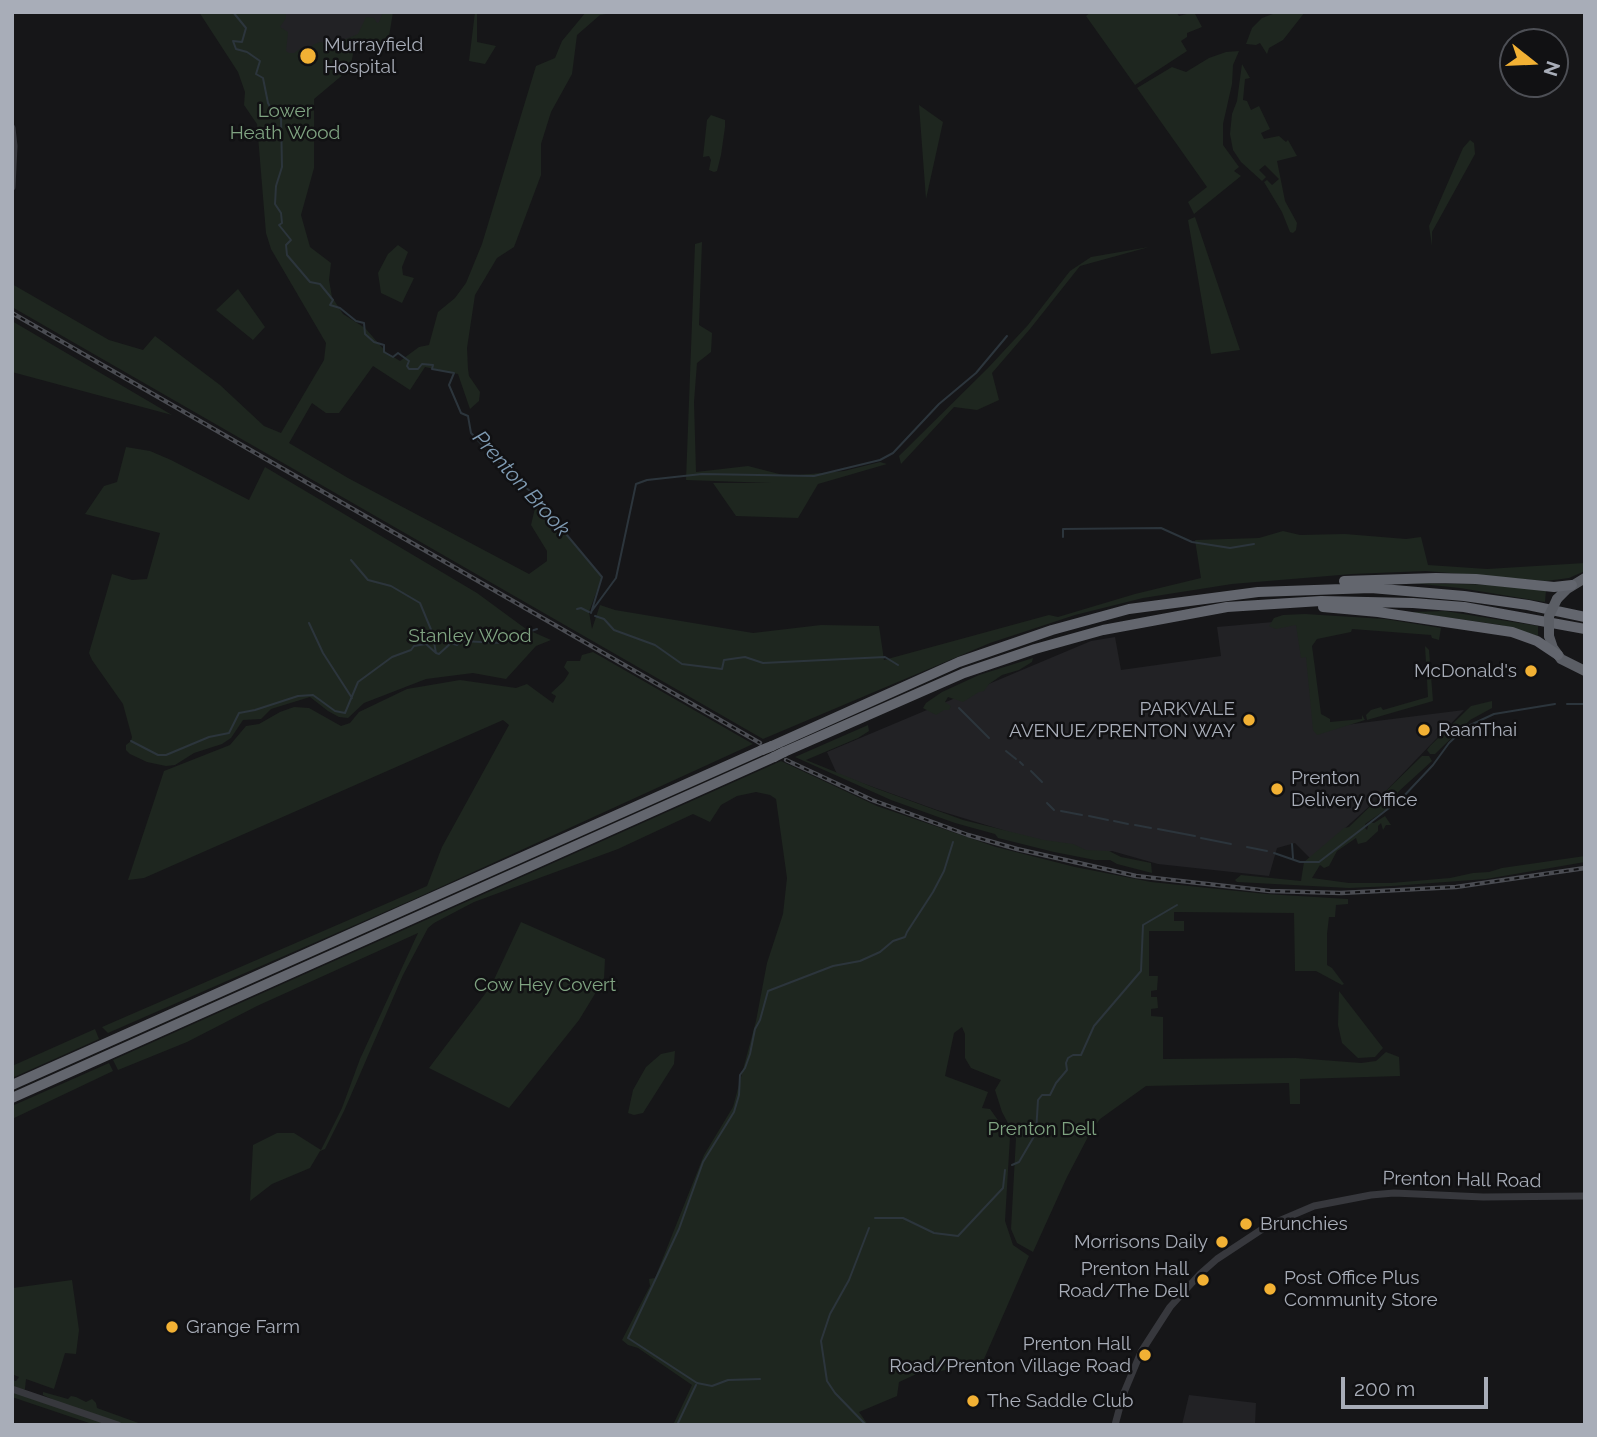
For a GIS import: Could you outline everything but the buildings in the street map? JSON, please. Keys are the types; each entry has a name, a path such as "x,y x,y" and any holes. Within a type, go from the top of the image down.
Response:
{"highway":[{"path":"773,751 959,662 1052,630 1129,609 1311,583 1382,579 1475,579 1554,587 1585,579"},
{"path":"1558,655 1549,636 1549,616 1557,599 1572,584"},
{"path":"1258,592 1332,587 1412,590 1528,605 1585,617"},
{"path":"12,1098 551,849 773,751 964,673 1035,649 1171,615 1277,602 1370,600 1464,607 1585,629"},
{"path":"1171,615 1328,607 1377,612 1512,632 1537,641 1573,667 1585,671"},
{"path":"12,1085 536,856"}],"street":[{"path":"12,128 12,187"},
{"name":"Prenton Hall Road","path":"1115,1425 1123,1395 1141,1352 1170,1307 1217,1259 1267,1226 1314,1206 1371,1195 1394,1193 1483,1197 1585,1196"},
{"path":"12,1389 118,1425"}],"shaded area":[{"name":"Murrayfield Hospital","path":"249,12 388,12 382,38 349,46 311,93"},
{"path":"1307,619 1321,728 1464,710 1384,793 1311,859 1295,843 1277,848 1269,876 1158,864 1112,851 1090,855 1032,839 937,810 837,774 827,752 1091,641 1115,637 1121,670 1221,656 1217,627"},
{"path":"1189,1395 1256,1403 1255,1425 1182,1425"}],"green space":[{"name":"Lower Heath Wood","path":"199,12 286,12 286,18 280,27 288,32 286,51 294,53 300,49 307,51 320,42 334,44 358,34 366,17 374,18 377,23 383,12 393,12 387,49 363,44 354,49 351,64 345,73 314,99 314,168 301,215 310,247 331,263 329,280 332,297 343,314 365,328 387,353 400,361 419,347 429,345 438,312 455,298 466,283 482,244 536,66 555,58 562,41 586,12 618,12 600,15 577,35 572,74 551,112 541,144 541,175 514,247 497,258 475,295 467,348 469,376 480,392 479,401 470,409 458,374 425,367 410,390 373,366 339,413 326,413 312,403 289,443 348,478 529,574 547,561 547,551 531,525 535,508 545,510 602,577 589,612 592,629 600,605 615,610 753,633 821,625 879,626 884,660 1049,615 1058,617 1201,578 1195,540 1259,538 1283,531 1300,535 1345,534 1406,539 1421,537 1428,565 1487,569 1585,563 1585,571 1569,578 1546,581 1426,571 1352,574 1232,584 1143,598 1075,615 990,643 763,739 12,307 12,284 109,340 143,350 155,336 220,385 264,426 281,433 324,360 326,343 271,249 266,233 257,124 244,105 245,92 238,72"},
{"path":"475,12 477,42 496,46 485,64 469,61"},
{"path":"1091,12 1176,12 1179,16 1194,12 1202,27 1187,33 1187,37 1181,41 1187,51 1135,85 1086,16"},
{"path":"1278,12 1305,12 1283,40 1269,48 1267,54 1260,43 1246,44 1252,28 1262,18"},
{"path":"1239,51 1233,65 1232,84 1223,124 1223,145 1239,167 1234,171 1241,176 1194,214 1188,202 1207,187 1137,88 1172,67 1186,72 1209,58"},
{"path":"1242,64 1250,78 1245,79 1243,100 1247,101 1251,110 1259,106 1270,129 1261,133 1264,139 1279,136 1286,142 1288,140 1297,156 1277,161 1285,201 1297,223 1293,233 1290,232 1282,212 1264,182 1267,180 1272,185 1279,179 1265,165 1259,170 1266,177 1262,181 1241,162 1233,150 1230,134 1232,114 1237,101"},
{"path":"919,105 943,122 926,199"},
{"path":"711,115 725,120 721,155 717,171 714,172 709,170 709,156 703,157 707,120"},
{"path":"1470,140 1474,143 1475,154 1432,232 1432,246 1429,226 1463,148"},
{"path":"1195,217 1240,350 1211,354 1188,220"},
{"path":"702,242 699,325 712,333 711,352 697,363 694,402 696,472 748,466 787,476 844,471 880,462 887,464 818,484 798,518 736,516 713,483 771,483 686,480 695,244"},
{"path":"398,245 408,252 402,267 403,275 414,278 402,303 381,293 378,273 388,254"},
{"path":"1149,247 1080,266 992,373 999,400 977,410 954,407 901,464 899,456 1028,325 1070,271 1091,257"},
{"path":"238,289 265,327 253,340 216,310"},
{"path":"12,321 172,415 12,372"},
{"name":"Stanley Wood","path":"126,447 150,451 171,460 249,500 265,467 477,593 526,629 551,640 536,646 506,679 473,673 426,679 364,703 348,718 328,711 310,697 271,709 261,719 243,720 231,738 222,744 194,753 175,765 147,762 126,750 132,737 123,704 89,653 112,574 132,580 147,579 160,533 85,514 104,486 117,482"},
{"path":"1412,583 1502,585 1546,590 1545,602 1460,588"},
{"path":"1445,611 1538,626 1538,636 1501,625 1410,612"},
{"path":"1283,615 1385,619 1441,628 1439,640 1431,635 1352,629 1351,632 1317,639 1312,646 1321,714 1330,719 1330,722 1362,719 1362,715 1365,720 1317,735 1313,730 1306,657 1301,658 1296,625 1276,629 1269,626 1274,618"},
{"path":"1425,646 1429,650 1433,701 1367,720 1366,715 1371,710 1381,707 1383,710 1428,697"},
{"path":"593,652 753,744 412,900 108,1033 102,1027 427,886 442,847 509,725 503,720 144,878 128,880 164,771 230,745 246,726 259,724 294,707 309,708 341,726 350,723 359,712 407,689 460,680 516,688 527,684 553,703 556,696 551,693 569,673 564,667 567,661 580,661 582,655"},
{"path":"1033,658 1032,662 1019,670 1002,675 984,691 963,702 948,697 945,702 951,706 949,710 936,715 923,708 942,692 979,675"},
{"path":"1492,701 1492,708 1470,720 1435,754 1430,754 1427,750 1430,746 1471,706"},
{"path":"868,725 869,731 858,738 806,760 963,820 1044,840 1073,844 1086,850 1109,851 1121,857 1151,863 1152,873 1110,860 1095,860 1054,852 998,838 995,834 891,800 795,757"},
{"path":"1422,756 1429,756 1432,761 1398,792 1391,806 1365,824 1365,828 1367,830 1369,822 1374,823 1385,816 1391,825 1386,825 1383,830 1381,823 1378,831 1366,842 1358,844 1356,838 1337,851 1329,866 1324,868 1320,865 1312,878 1349,883 1391,883 1450,878 1585,856 1585,862 1486,879 1392,886 1349,888 1235,880 1241,875 1301,881 1304,862 1344,828 1349,827"},
{"name":"Prenton Dell","path":"781,761 877,806 996,847 1075,867 1151,882 1348,899 1348,904 1336,905 1335,917 1329,917 1327,934 1327,965 1344,984 1342,985 1316,971 1295,971 1294,913 1174,912 1174,921 1184,921 1184,931 1149,931 1149,976 1158,976 1157,990 1151,991 1151,997 1157,997 1158,1008 1151,1009 1151,1016 1163,1017 1163,1059 1296,1058 1361,1063 1376,1061 1386,1052 1399,1057 1400,1076 1300,1079 1300,1104 1290,1104 1289,1083 1146,1086 1100,1119 1090,1133 1033,1252 1017,1243 1011,1229 1016,1138 1002,1112 995,1090 1001,1080 971,1068 965,1058 965,1034 962,1027 954,1033 945,1076 988,1092 982,1108 990,1109 1010,1137 1005,1221 1013,1245 1029,1256 984,1359 938,1372 934,1366 899,1382 897,1396 859,1412 868,1425 673,1425 692,1385 622,1340 650,1286 649,1279 655,1278 704,1155 733,1107 756,1021 767,963 783,914 787,878 776,799 770,795 756,792 737,796 721,805 710,822 693,814 618,849 474,902 434,923 428,928 403,975 325,1149 320,1151 310,1168 272,1184 250,1201 253,1145 277,1133 294,1133 321,1150 418,933 257,1006 187,1042 118,1070 113,1060"},
{"name":"Cow Hey Covert","path":"521,922 605,959 604,979 579,1020 509,1108 429,1068 491,986"},
{"path":"1339,991 1383,1048 1375,1057 1358,1058 1342,1043 1338,1025"},
{"path":"95,1029 99,1039 12,1078 12,1066"},
{"path":"675,1051 674,1064 643,1113 628,1113 633,1090 646,1067 661,1054"},
{"path":"109,1063 113,1071 12,1119 12,1106"},
{"path":"72,1280 79,1330 76,1354 65,1353 54,1389 26,1379 22,1393 54,1400 43,1395 43,1392 68,1399 71,1396 76,1397 86,1402 92,1399 97,1408 144,1425 95,1425 12,1397 12,1380 16,1381 19,1377 12,1374 13,1288"}],"waterway":[{"name":"Prenton Brook","path":"233,12 246,28 242,42 233,41 236,49 247,52 260,61 256,74 263,78 268,103 275,116 281,118 282,167 276,186 275,204 281,213 282,223 279,225 291,240 286,245 287,255 310,282 320,284 333,300 330,305 364,323 365,334 374,342 384,345 384,352 393,357 398,353 409,361 409,369 418,369 422,364 433,365 432,369 454,373 449,385 461,413 468,416 471,433 530,491 602,577 591,613"},
{"path":"591,612 616,578 636,484 647,480 702,474 814,476 880,460 893,453 939,404 976,373 1007,336"},
{"path":"1063,537 1063,529 1161,528 1192,542 1230,548 1254,544"},
{"path":"351,560 368,580 391,586 420,603 432,632 436,653 439,654 451,643 501,643 516,640 519,635 537,629"},
{"path":"577,609 589,612"},
{"name":"Prenton Brook","path":"595,616 604,619 614,630 655,645 682,664 722,669 724,660 745,657 763,663 885,657 898,665"},
{"path":"309,623 323,653 352,698"},
{"path":"131,741 158,755 166,755 209,737 229,733 239,713 298,696 313,695 335,711 345,713 358,682 392,657 411,650 414,646 426,644 436,653"},
{"name":"Prenton Brook","path":"1274,853 1300,862 1319,862 1402,798 1466,727 1494,714 1555,704"},
{"name":"Prenton Brook","path":"1567,704 1585,704"},
{"name":"Prenton Brook","path":"959,708 989,738"},
{"name":"Prenton Brook","path":"1006,751 1016,759"},
{"name":"Prenton Brook","path":"1020,762 1023,765"},
{"name":"Prenton Brook","path":"1031,771 1042,782"},
{"name":"Prenton Brook","path":"1047,803 1054,810"},
{"name":"Prenton Brook","path":"1061,811 1082,815"},
{"name":"Prenton Brook","path":"1089,816 1108,820"},
{"name":"Prenton Brook","path":"1114,821 1128,824"},
{"name":"Prenton Brook","path":"1135,825 1151,828"},
{"name":"Prenton Brook","path":"1158,829 1195,836"},
{"name":"Prenton Brook","path":"1201,838 1231,844"},
{"path":"760,1379 728,1380 712,1386 697,1383 628,1338 679,1229 703,1162 734,1112 739,1095 740,1075 750,1054 768,991 833,966 860,961 880,952 893,941 905,937 944,871 953,842"},
{"path":"1292,844 1293,858"},
{"name":"Prenton Brook","path":"1247,847 1267,851"},
{"path":"1012,1165 1019,1162 1036,1133 1038,1100 1042,1095 1050,1095 1067,1070 1068,1058 1081,1055 1094,1026 1141,971 1143,925 1177,905"},
{"path":"875,1218 903,1218 934,1233 958,1236 1003,1188 1005,1170"},
{"path":"866,1425 827,1381 821,1341 830,1314 849,1280 869,1228"},
{"path":"677,1425 696,1385"}],"railway":[{"path":"12,313 760,743"},
{"path":"786,760 872,800 968,835 1136,876 1270,891 1341,893 1456,887 1585,868"}],"place":[{"name":"Murrayfield Hospital","path":"308,56"},
{"name":"McDonald's","path":"1531,671"},
{"name":"PARKVALE AVENUE/PRENTON WAY","path":"1249,720"},
{"name":"RaanThai","path":"1424,730"},
{"name":"Prenton Delivery Office","path":"1277,789"},
{"name":"Brunchies","path":"1246,1224"},
{"name":"Morrisons Daily","path":"1222,1242"},
{"name":"Prenton Hall Road/The Dell","path":"1203,1280"},
{"name":"Post Office Plus Community Store","path":"1270,1289"},
{"name":"Grange Farm","path":"172,1327"},
{"name":"Prenton Hall Road/Prenton Village Road","path":"1145,1355"},
{"name":"The Saddle Club","path":"973,1401"}]}
